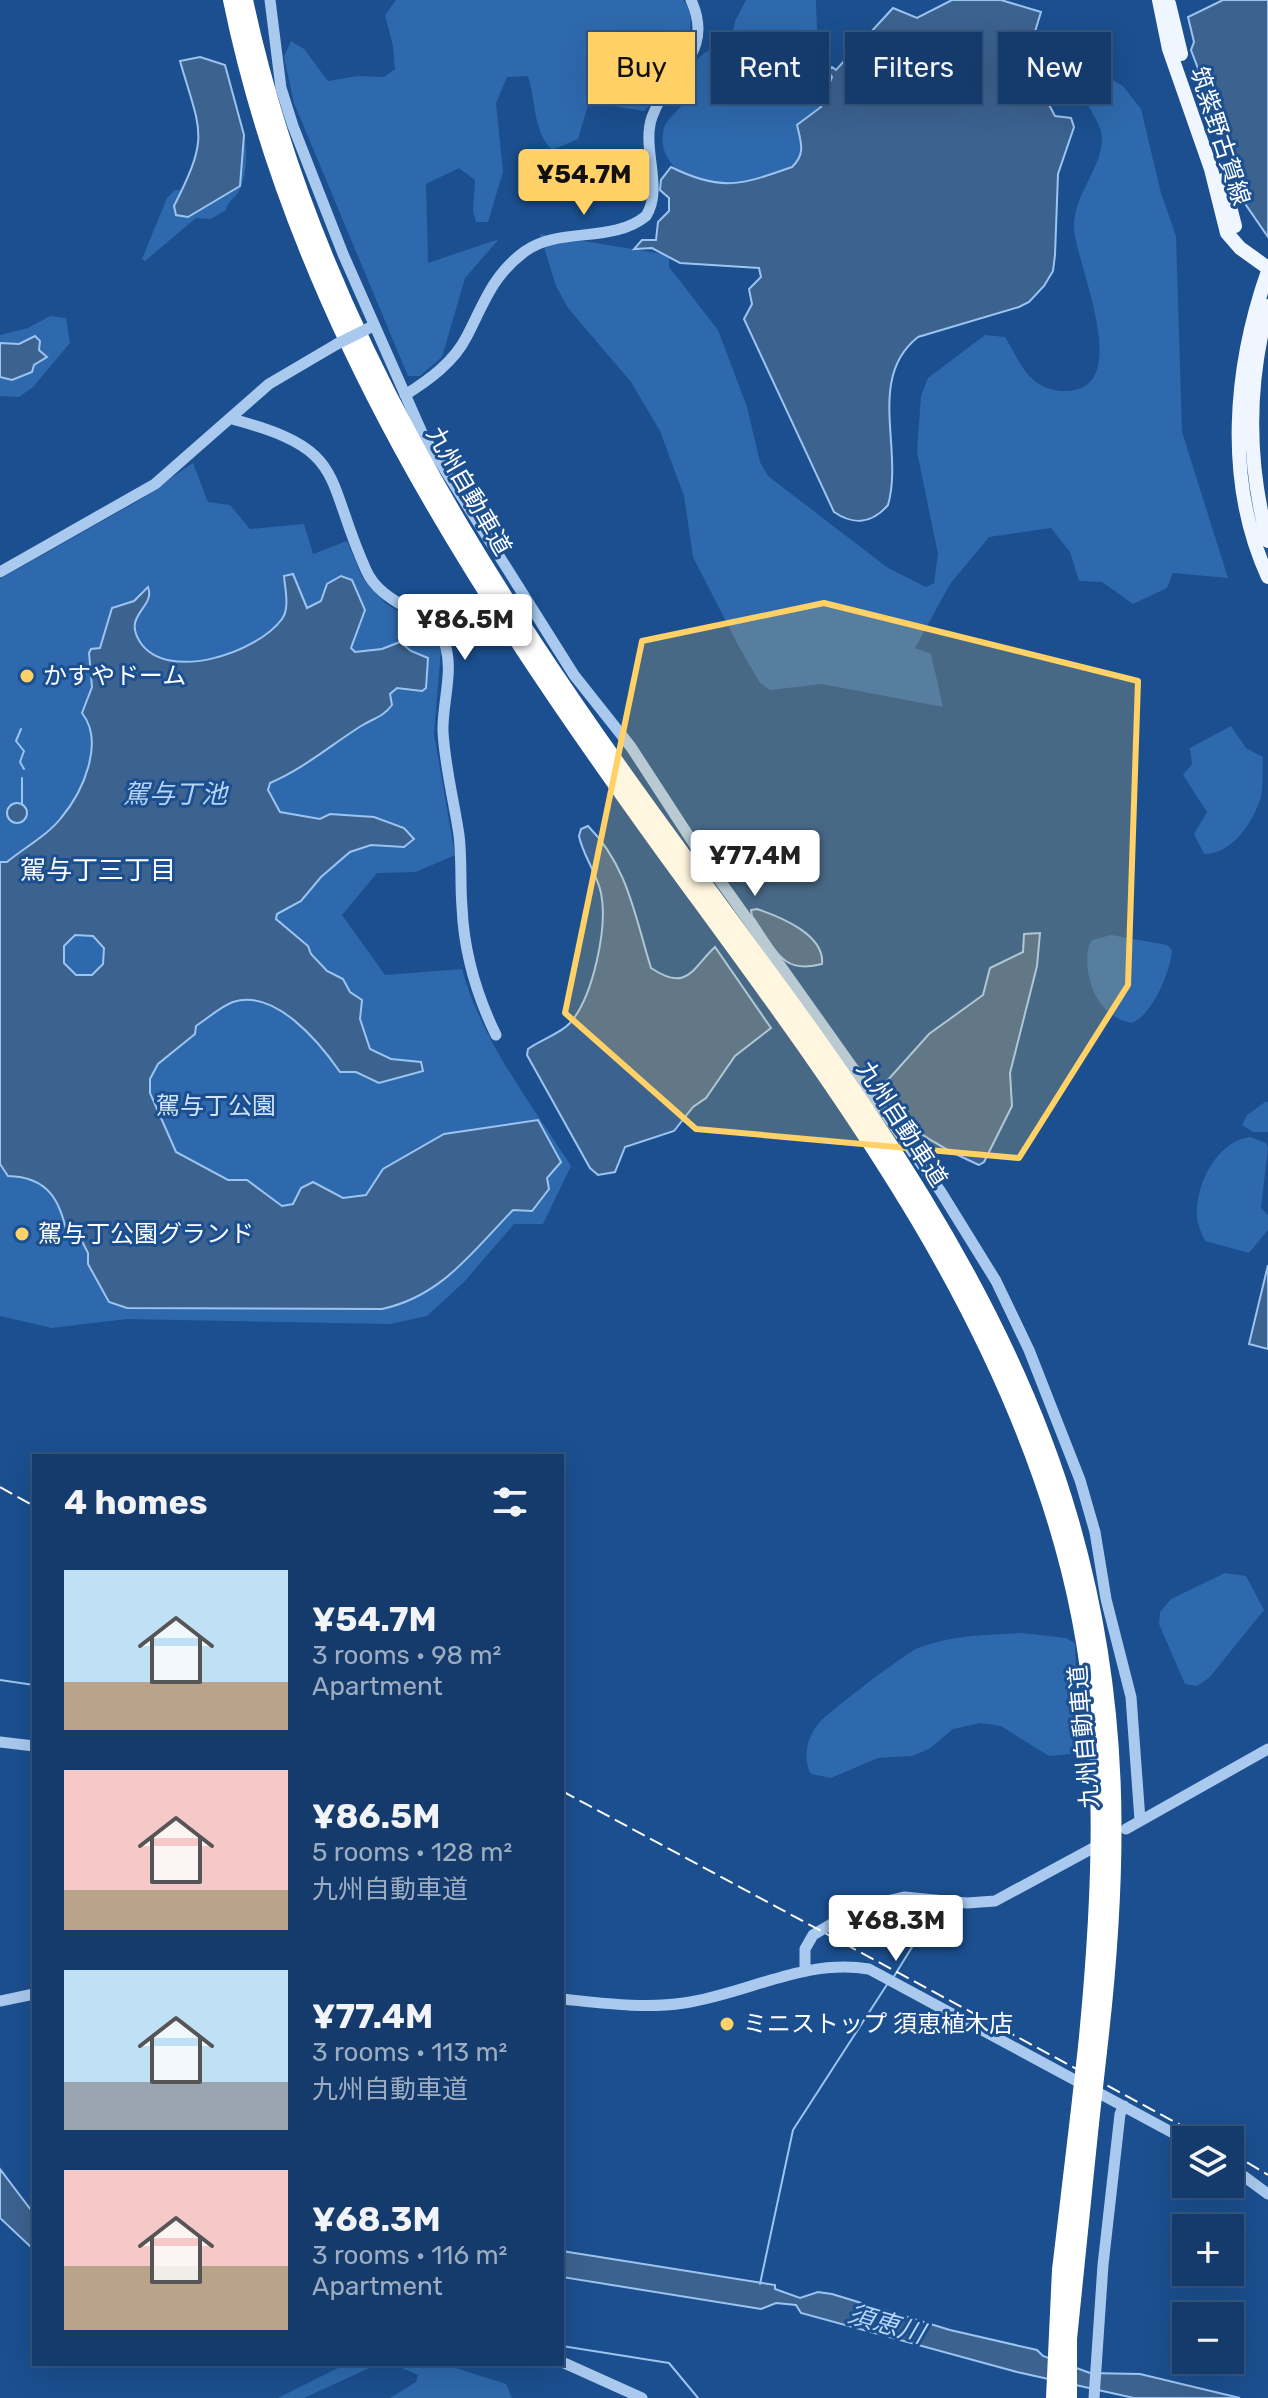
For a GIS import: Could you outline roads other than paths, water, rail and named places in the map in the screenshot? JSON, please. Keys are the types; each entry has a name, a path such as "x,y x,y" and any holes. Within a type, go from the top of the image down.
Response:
{"highway":[{"name":"九州自動車道","path":"231,0 254,93 293,215 331,310 392,434 476,578 548,688 879,1154 937,1249 1008,1392 1033,1452 1069,1570 1089,1671 1097,1736 1100,1870 1092,2049"},
{"name":"九州自動車道","path":"245,0 267,91 305,211 338,293 404,428 450,511 559,682 889,1145 974,1288 1022,1386 1064,1499 1083,1567 1110,1722 1116,1800 1115,1871 1054,2398"},
{"name":"九州自動車道","path":"1062,2338 1069,2398"}],"main road":[{"name":"筑紫野古賀線","path":"1159,0 1169,49 1211,169 1227,233 1268,270 1246,350 1240,431 1241,483 1248,521 1268,577"},
{"name":"筑紫野古賀線","path":"1168,0 1177,44 1236,229 1243,241 1268,260"},
{"path":"1268,306 1252,393 1253,468 1268,541"}],"street":[{"path":"270,0 281,88 293,126 343,254 423,435 574,675 631,747 694,844 800,988 941,1192 996,1281 1029,1350 1080,1480 1095,1532 1106,1599 1131,1697 1140,1820"},
{"path":"405,395 428,380 456,353 484,295 504,269 527,249 545,242 620,230 646,216 653,198 651,119 658,101 694,53 698,42 699,21 691,0"},
{"path":"0,572 155,484 269,384 374,326"},
{"path":"232,419 280,432 316,455 333,481 374,583 387,598 427,620 443,638 448,659 443,729 460,845 464,933 473,981 496,1035"},
{"path":"0,1742 32,1746"},
{"path":"1126,1829 1268,1749"},
{"path":"805,1970 805,1949 813,1935 860,1907 904,1897 967,1903 995,1901 1093,1848"},
{"path":"564,1999 640,2005 683,2003 724,1995 805,1970 845,1966 869,1969 1172,2132"},
{"path":"0,2001 32,1994"},
{"path":"1094,2397 1120,2114 1124,2106"},
{"path":"1244,2176 1268,2194"},
{"path":"564,2363 642,2398"}],"water":[{"path":"952,0 1001,0 1041,12 1035,32 998,32 998,104 1049,104 1055,116 1071,118 1074,127 1058,174 1053,271 1029,302 918,337 902,354 890,394 892,484 888,505 869,519 855,521 834,512 744,319 752,304 749,289 761,277 759,268 680,263 652,248 634,249 642,240 656,240 658,222 669,211 669,198 660,190 661,180 671,167 704,180 731,183 792,167 801,152 797,125 822,104 829,104 832,77 829,70 832,67 836,70 845,60 845,104 982,104 982,32 871,32 893,8 917,18"},
{"path":"1223,0 1268,0 1268,237 1246,205 1239,177 1191,50 1194,42 1188,17"},
{"path":"200,57 225,65 244,135 240,186 188,217 176,215 174,206 193,164 198,134 180,61"},
{"path":"35,336 40,341 39,350 47,357 34,365 32,372 12,380 0,377 0,343 19,344"},
{"name":"駕与丁池","path":"293,574 307,608 321,601 327,584 341,576 352,580 365,610 351,648 355,652 382,649 400,642 428,658 426,688 422,691 397,688 390,694 392,705 385,712 270,783 268,790 280,812 320,819 330,814 374,817 404,828 414,839 404,847 371,845 350,852 321,877 301,901 277,914 276,919 308,946 311,954 327,971 343,979 350,992 362,1000 360,1019 370,1049 391,1059 421,1062 423,1071 379,1083 356,1072 340,1072 308,1033 280,1010 249,1000 233,1002 196,1026 195,1034 158,1064 150,1079 150,1093 176,1152 228,1180 247,1180 282,1206 293,1204 301,1188 313,1182 343,1198 366,1195 383,1169 444,1134 538,1120 561,1162 547,1178 549,1189 532,1211 513,1210 455,1270 422,1294 403,1303 382,1309 127,1308 109,1302 88,1264 88,1253 81,1239 67,1234 56,1201 50,1193 33,1181 8,1176 0,1164 0,862 7,862 43,836 77,795 91,752 89,725 82,713 92,687 89,653 91,649 100,648 112,608 134,601 148,587 148,601 135,625 140,642 153,654 170,660 190,662 212,659 253,643 282,619 286,604 284,576","holes":["75,935 93,936 104,948 103,964 92,975 76,975 64,963 64,946"]},
{"path":"17,803 24,806 27,813 24,820 17,823 10,820 7,813 10,806"},
{"path":"588,826 602,841 621,875 651,968 663,975 682,978 715,947 771,1028 735,1056 706,1098 693,1107 674,1131 625,1147 615,1172 598,1175 590,1168 527,1055 528,1049 570,1023 586,996 597,961 603,907 601,893 579,836 581,829"},
{"path":"757,909 789,922 809,936 821,954 822,964 797,966 787,962 773,948 752,916 751,910"},
{"path":"1040,933 1037,966 1010,1073 1012,1106 984,1162 979,1165 935,1143 904,1120 886,1095 886,1082 929,1034 983,995 990,968 1023,952 1024,934"},
{"path":"1268,1265 1268,1349 1249,1344"},
{"path":"0,2169 32,2211 32,2248 0,2218"},
{"name":"須恵川","path":"564,2251 775,2285 775,2289 800,2298 818,2292 832,2294 950,2330 1037,2350 1043,2356 1090,2373 1140,2374 1240,2398 1134,2398 1017,2372 801,2313 796,2305 776,2303 761,2309 564,2277"}],"waterway":[{"path":"21,729 16,741 24,751 20,762 24,769"},
{"path":"22,778 22,803"},
{"path":"0,1680 32,1685"},
{"path":"893,1978 936,1908"},
{"path":"760,2284 793,2130 888,1983"},
{"path":"564,2346 669,2363 698,2398"}],"railway":[{"path":"0,1487 32,1505"},
{"path":"564,1792 1182,2126"},
{"path":"1244,2160 1268,2175"}],"place":[{"name":"かすやドーム","path":"27,676"},
{"name":"駕与丁公園グランド","path":"22,1234"},
{"name":"ミニストップ 須恵植木店","path":"727,2024"}],"district":[{"name":"駕与丁三丁目","path":"98,870"}],"park label":[{"name":"駕与丁公園","path":"216,1106"}]}
